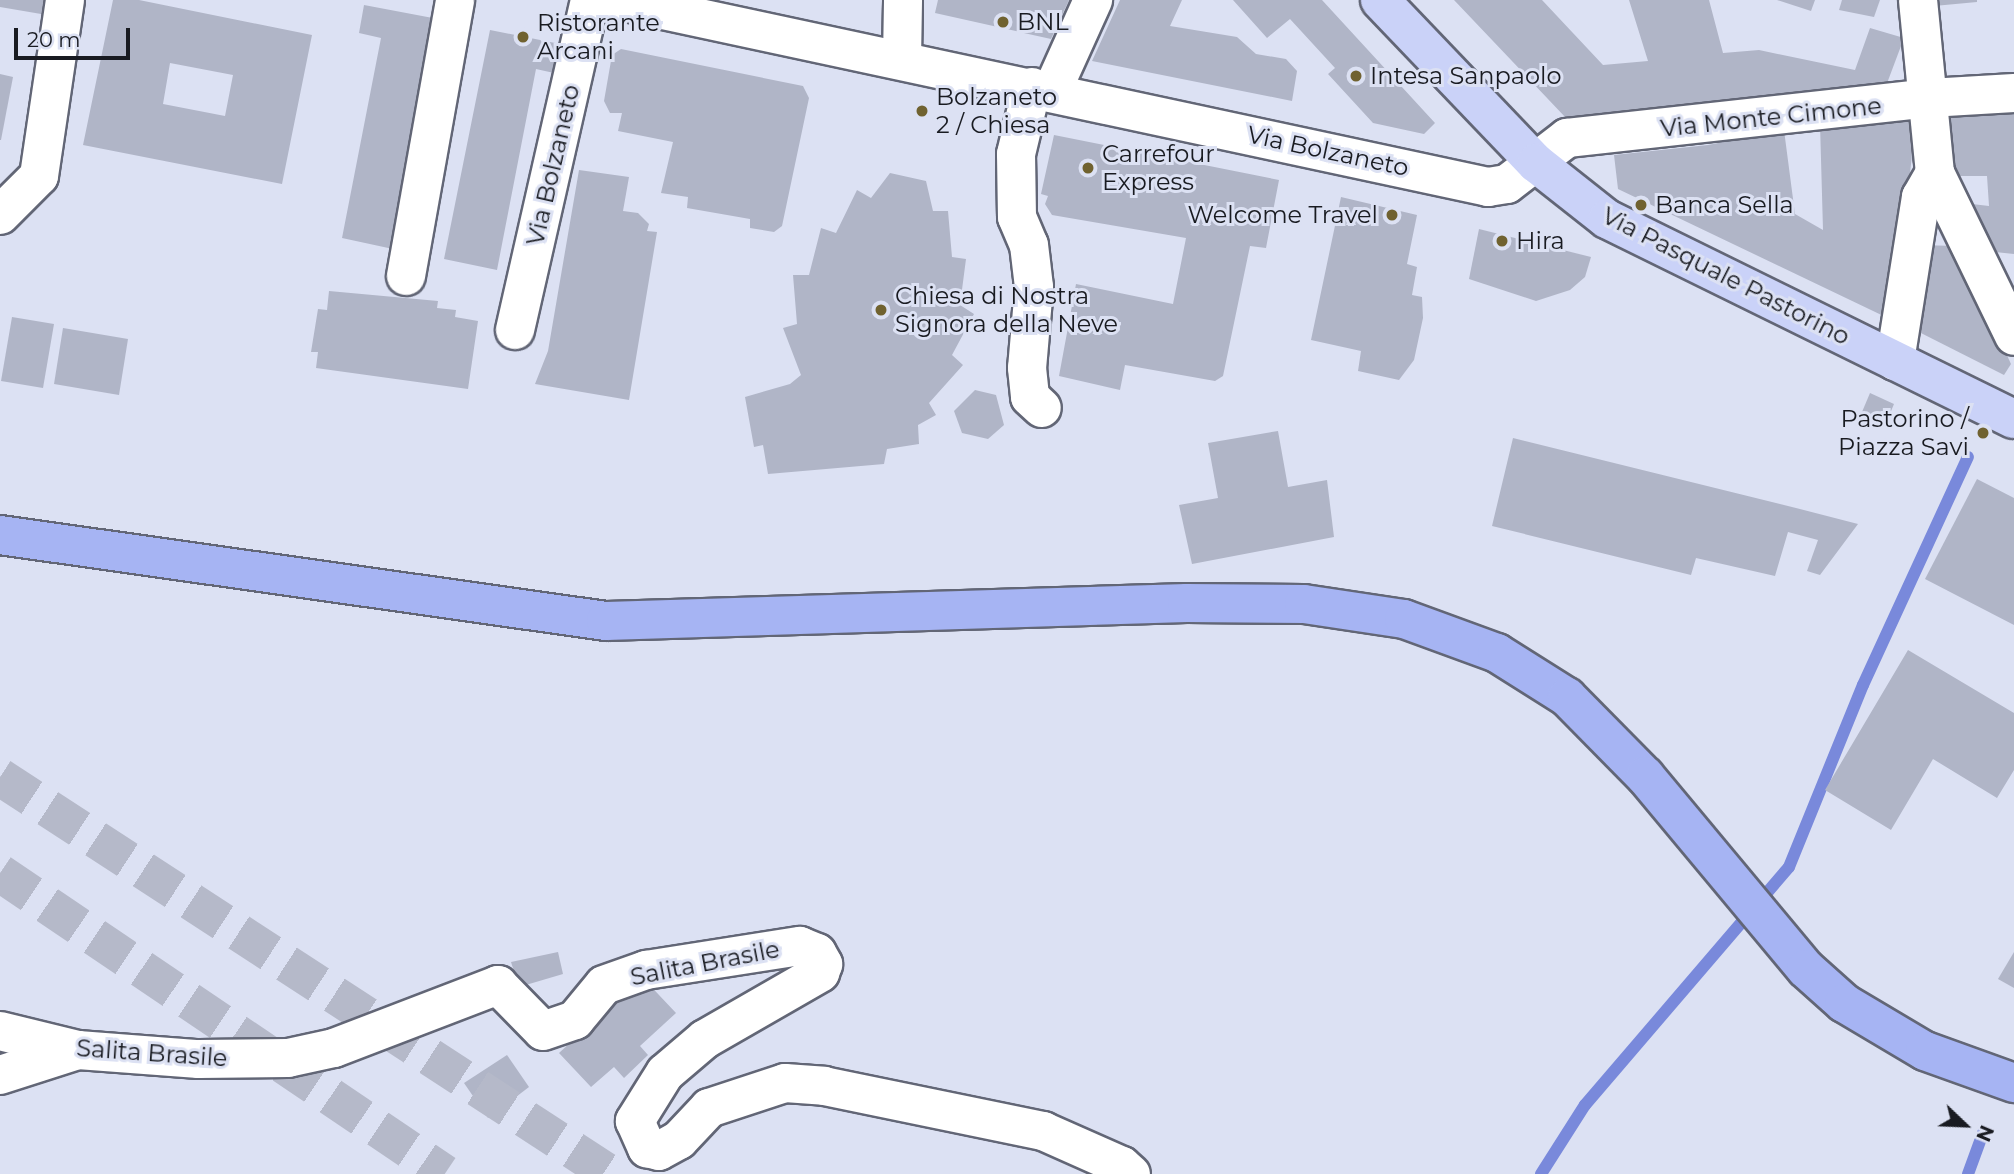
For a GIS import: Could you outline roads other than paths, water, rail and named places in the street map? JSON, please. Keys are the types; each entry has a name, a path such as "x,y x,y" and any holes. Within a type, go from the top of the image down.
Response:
{"highway":[{"path":"0,535 606,621 1187,603 1304,604 1404,619 1497,653 1567,697 1645,776 1806,969 1844,1003 1924,1051 2014,1083"}],"main road":[{"name":"Via Pasquale Pastorino","path":"1380,0 1536,163 1607,219 2014,419"}],"street":[{"path":"0,215 39,176 65,0"},
{"path":"406,276 455,0"},
{"name":"Via Bolzaneto","path":"515,330 590,0"},
{"name":"Via Bolzaneto","path":"616,0 1042,89 1488,187 1507,184 1536,163"},
{"path":"902,59 903,0"},
{"path":"1042,408 1030,397 1027,368 1034,287 1029,244 1017,216 1016,154 1042,89 1093,0"},
{"path":"1918,0 1935,173 2014,336"},
{"name":"Via Monte Cimone","path":"1536,163 1567,138 1929,98 2014,93"},
{"path":"1895,361 1921,197 1935,173"},
{"name":"Salita Brasile","path":"0,1031 78,1050 200,1059 288,1058 334,1048 498,985 543,1031 575,1020 604,985 646,970 800,946 817,953 823,964 820,973 705,1039 665,1073 635,1121 647,1148 659,1151 679,1140 709,1108 785,1083 824,1086 1043,1131 1122,1166 1131,1174"},
{"path":"0,1075 78,1050"}],"waterway":[{"path":"1541,1174 1585,1105 1789,867 1863,685 1968,457"},
{"path":"1968,1174 1983,1133"}],"tunnel":[{"path":"0,777 610,1174"},
{"path":"0,873 445,1174"}],"place":[{"name":"BNL","path":"1003,22"},
{"name":"Ristorante Arcani","path":"523,37"},
{"name":"Intesa Sanpaolo","path":"1356,76"},
{"name":"Bolzaneto 2 / Chiesa","path":"922,111"},
{"name":"Carrefour Express","path":"1088,168"},
{"name":"Banca Sella","path":"1641,205"},
{"name":"Welcome Travel","path":"1392,215"},
{"name":"Hira","path":"1502,241"},
{"name":"Chiesa di Nostra Signora della Neve","path":"881,310"},
{"name":"Pastorino / Piazza Savi","path":"1983,433"}]}
